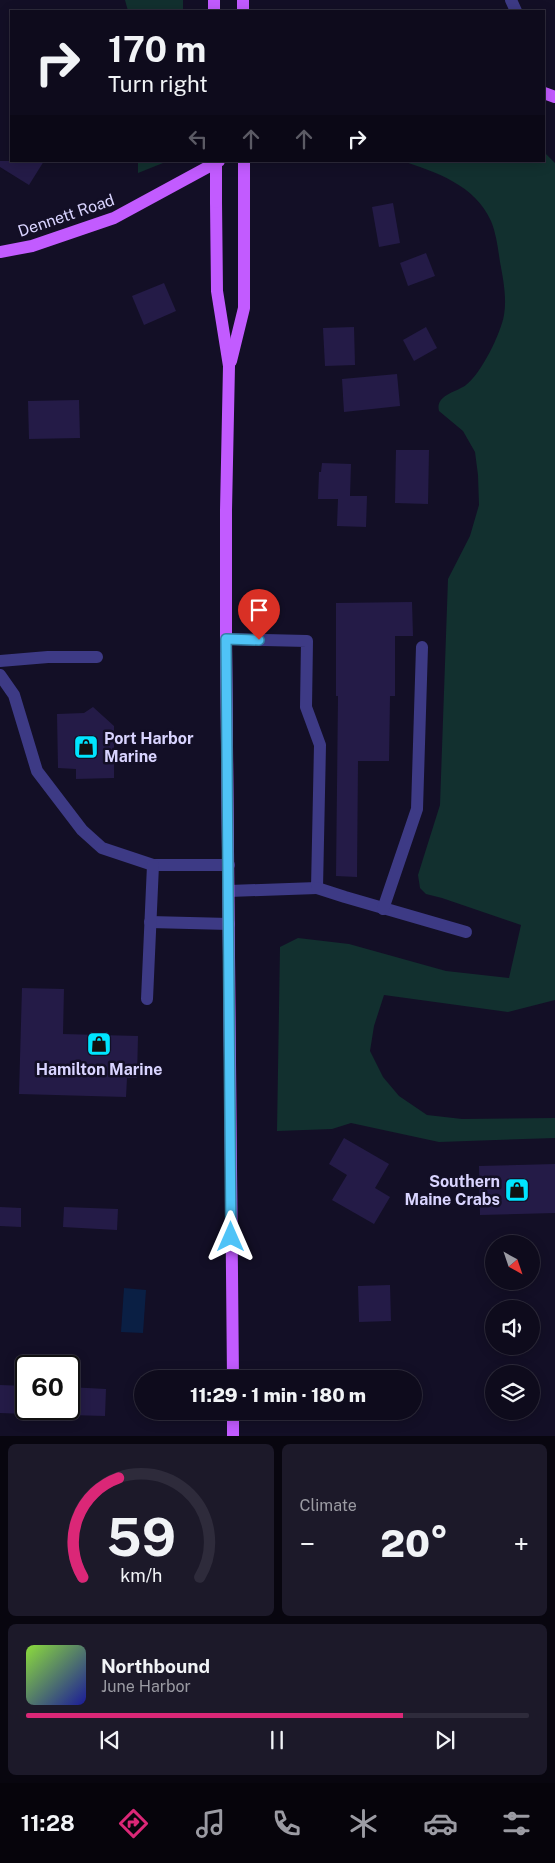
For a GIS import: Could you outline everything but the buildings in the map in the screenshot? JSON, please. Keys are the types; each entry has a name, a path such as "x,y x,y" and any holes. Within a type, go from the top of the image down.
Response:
{"main road":[{"path":"216,162 218,291 230,366 226,510 226,639 233,1370"},
{"name":"Dennett Road","path":"0,252 32,246 114,218 217,162"},
{"path":"230,366 244,308 244,162"},
{"path":"233,1420 233,1436"}],"lane":[{"path":"226,639 307,642 306,707 320,745 317,888"},
{"path":"383,909 417,810 422,647"},
{"path":"0,661 48,657 97,657"},
{"path":"0,675 17,701 37,771 82,830 102,848 153,865 229,865"},
{"path":"147,999 153,865"},
{"path":"229,891 317,888 466,932"},
{"path":"150,922 229,924"}],"green space":[{"path":"125,0 183,0 183,10 128,10"},
{"path":"545,153 555,163 555,1000 508,1012 384,995 374,1026 370,1051 383,1077 399,1096 427,1115 462,1119 555,1118 555,1138 439,1142 351,1123 332,1129 277,1131 280,947 298,938 349,944 446,971 509,978 521,925 426,894 420,888 418,875 440,805 448,579 470,536 479,505 475,452 463,431 439,411 439,406 443,398 472,380 484,363 499,332 504,315 505,302 497,241 491,221 484,209 465,189 428,170 405,162 545,162"},
{"path":"138,162 166,162 138,173"}],"water":[{"path":"124,1288 146,1290 143,1333 121,1332"}],"place":[{"name":"Port Harbor Marine","path":"86,747"},
{"name":"Hamilton Marine","path":"99,1044"},
{"name":"Southern Maine Crabs","path":"517,1190"}],"route":[{"path":"231,1237 226,639 259,640"}]}
